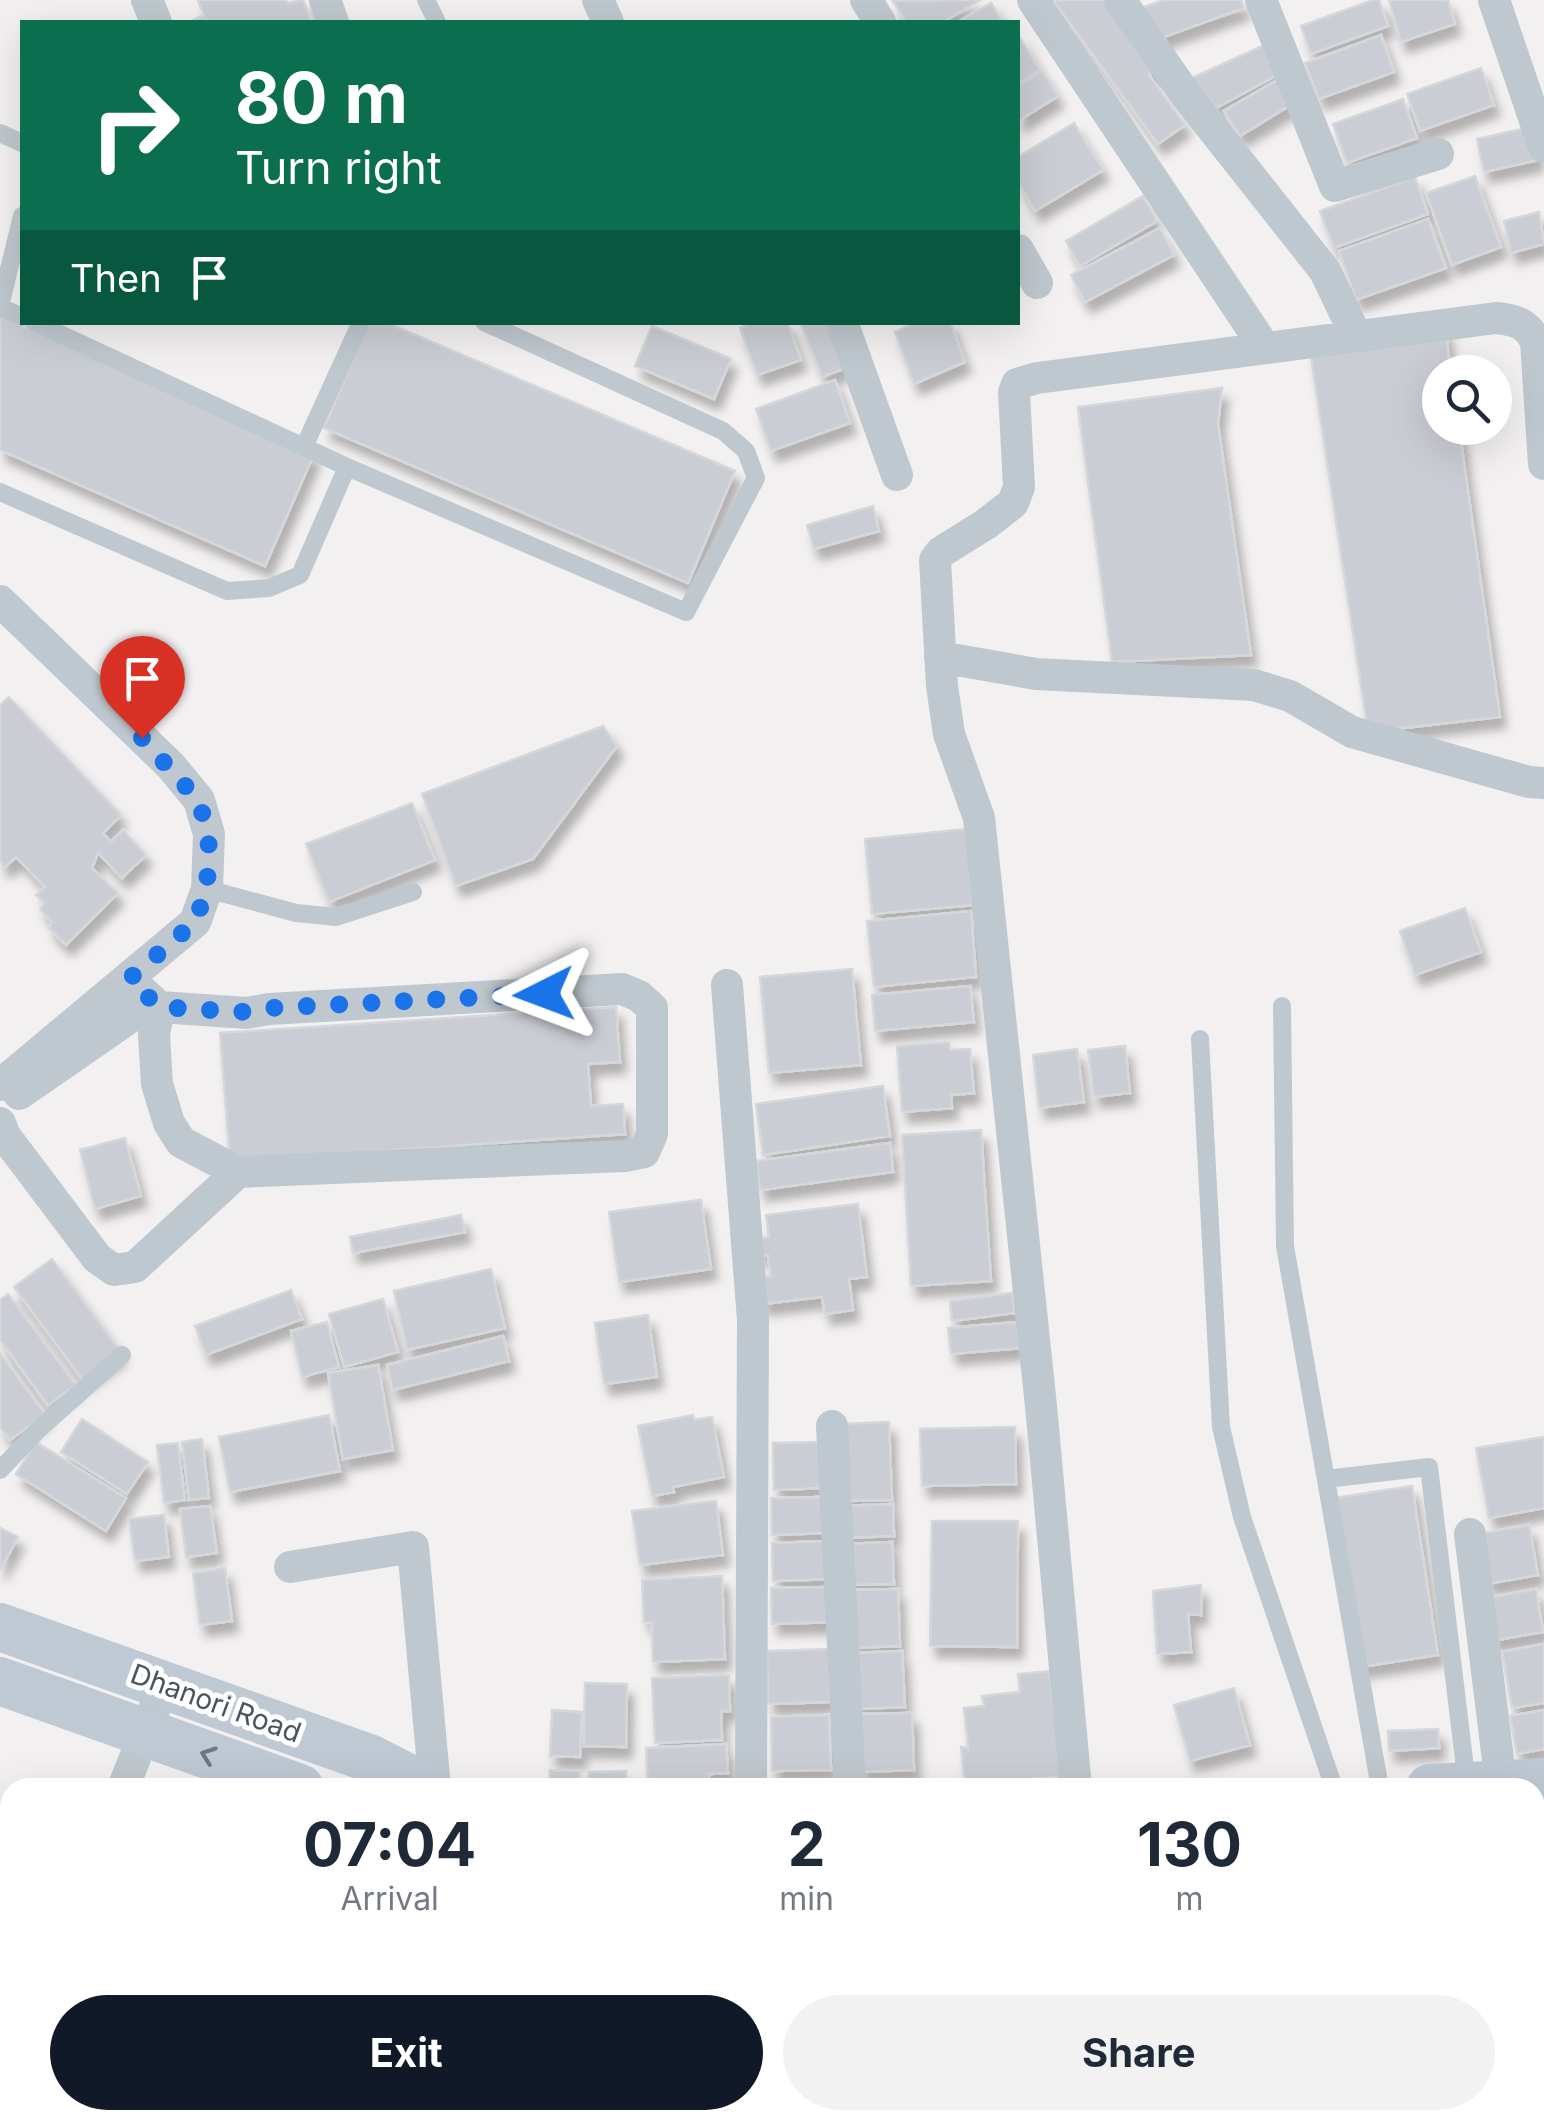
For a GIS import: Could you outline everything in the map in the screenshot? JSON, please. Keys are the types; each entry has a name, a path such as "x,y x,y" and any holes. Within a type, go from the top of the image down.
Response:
{"main road":[{"name":"Dhanori Road","path":"0,1627 369,1758 411,1778"},
{"name":"Dhanori Road","path":"0,1680 272,1778"}],"street":[{"path":"1033,0 1265,348"},
{"path":"1120,0 1186,94 1325,271 1356,336"},
{"path":"1262,0 1336,186 1438,154"},
{"path":"1494,0 1544,148"},
{"path":"1020,253 1038,282"},
{"path":"1075,1778 1041,1406 979,818 950,734 940,656 935,560 1012,503 1019,487 1014,402 1018,384 1037,378 1496,318 1518,321 1530,330 1536,342 1544,464"},
{"path":"843,325 897,475"},
{"path":"0,601 171,766 198,800 209,834 207,889 195,922 146,996 4,1104 0,1119 5,1136 97,1258 114,1270 134,1267 238,1172"},
{"path":"940,656 1036,674 1254,685 1290,696 1352,732 1529,782 1544,782"},
{"path":"727,985 754,1320 750,1778"},
{"path":"0,1084 146,996 247,1012 622,990 638,996 652,1008 652,1134 644,1152 606,1157 238,1172 181,1142 169,1123 156,1084 154,1035 146,996"},
{"path":"832,1426 850,1778"},
{"path":"1470,1534 1474,1778"},
{"path":"290,1568 414,1548 431,1778"},
{"path":"127,1778 164,1685"}],"lane":[{"path":"0,306 20,224"},
{"path":"40,325 346,467 686,612 756,478 746,451 722,432 490,325"},
{"path":"304,447 360,325"},
{"path":"0,492 227,591 269,588 300,575 346,467"},
{"path":"207,889 296,913 336,917 413,892"},
{"path":"1282,1006 1285,1246 1378,1778"},
{"path":"1200,1039 1221,1427 1242,1518 1331,1778"},
{"path":"0,1470 122,1356"},
{"path":"1326,1479 1429,1467 1473,1778"}],"building":[{"path":"198,0 303,0 311,20 193,20 204,15"},
{"path":"980,0 946,20 905,20 893,1"},
{"path":"1053,0 1108,0 1157,69 1149,75 1185,125 1158,144"},
{"path":"1164,0 1241,0 1244,8 1153,41 1141,8"},
{"path":"1379,0 1388,26 1311,54 1301,26"},
{"path":"1389,0 1448,0 1455,24 1401,42"},
{"path":"991,3 1002,20 961,20"},
{"path":"1381,35 1394,72 1319,99 1305,63"},
{"path":"1020,38 1040,70 1020,83"},
{"path":"1269,43 1283,72 1216,108 1192,78"},
{"path":"1481,68 1494,105 1420,131 1407,94"},
{"path":"1042,71 1058,96 1020,120 1020,85"},
{"path":"1284,76 1297,101 1240,136 1224,111"},
{"path":"1403,99 1417,138 1347,163 1333,124"},
{"path":"1074,123 1103,170 1035,211 1020,185 1020,156"},
{"path":"1531,127 1538,160 1484,172 1477,139"},
{"path":"1475,176 1501,247 1452,265 1426,193"},
{"path":"1415,177 1428,214 1334,248 1320,211"},
{"path":"1143,196 1157,221 1080,266 1066,241"},
{"path":"1539,212 1544,244 1511,253 1504,221"},
{"path":"1428,219 1446,268 1356,300 1339,251"},
{"path":"1160,228 1174,255 1085,302 1071,275"},
{"path":"0,316 314,454 265,566 0,450"},
{"path":"368,325 392,325 735,471 688,583 324,428"},
{"path":"788,325 801,360 757,375 740,328"},
{"path":"801,325 831,325 846,368 822,377"},
{"path":"910,325 951,325 965,362 914,384 895,332"},
{"path":"652,326 731,359 714,399 635,366"},
{"path":"1445,327 1449,355 1422,355 1422,445 1461,445 1500,717 1368,732 1310,351"},
{"path":"835,380 850,423 771,451 756,409"},
{"path":"1222,388 1218,424 1251,655 1112,662 1078,407"},
{"path":"873,506 879,531 814,549 807,525"},
{"path":"9,697 121,815 103,833 111,842 123,830 146,855 122,878 98,853 92,868 118,893 66,945 49,928 52,922 40,909 44,903 36,895 45,887 16,857 5,867 0,861 0,705"},
{"path":"603,726 617,746 533,859 456,886 422,794"},
{"path":"412,803 435,860 329,902 306,844"},
{"path":"966,829 973,905 872,914 865,839"},
{"path":"1465,908 1481,952 1415,975 1400,931"},
{"path":"971,911 976,977 874,987 867,921"},
{"path":"852,969 861,1065 769,1073 760,977"},
{"path":"970,986 974,1022 875,1031 872,995"},
{"path":"616,1007 620,1062 588,1064 591,1106 623,1104 625,1134 230,1161 220,1033"},
{"path":"949,1042 950,1050 970,1049 974,1093 951,1095 952,1108 902,1112 897,1046"},
{"path":"1125,1046 1130,1093 1094,1097 1088,1050"},
{"path":"1077,1049 1084,1102 1039,1108 1033,1055"},
{"path":"883,1086 890,1136 763,1155 756,1104"},
{"path":"981,1130 991,1281 911,1286 902,1135"},
{"path":"125,1138 141,1196 95,1209 80,1150"},
{"path":"890,1143 893,1172 760,1190 756,1161"},
{"path":"701,1200 711,1269 619,1282 609,1212"},
{"path":"858,1204 867,1277 849,1279 853,1310 825,1314 822,1297 762,1304 758,1278 771,1276 768,1255 760,1256 757,1239 769,1237 766,1215"},
{"path":"461,1215 465,1232 353,1253 350,1237"},
{"path":"52,1259 121,1352 83,1380 14,1287"},
{"path":"491,1269 505,1328 407,1350 394,1291"},
{"path":"291,1290 302,1319 206,1355 195,1326"},
{"path":"1012,1293 1015,1313 952,1321 950,1301"},
{"path":"8,1294 76,1385 48,1405 0,1340 0,1300"},
{"path":"383,1299 398,1352 344,1367 329,1314"},
{"path":"648,1315 657,1377 604,1384 595,1323"},
{"path":"327,1322 339,1367 302,1377 291,1331"},
{"path":"1018,1322 1020,1348 951,1354 948,1328"},
{"path":"503,1336 509,1361 393,1390 387,1365"},
{"path":"0,1353 45,1414 10,1440 0,1427"},
{"path":"378,1365 393,1450 343,1459 328,1373"},
{"path":"329,1415 340,1471 230,1492 219,1437"},
{"path":"693,1415 694,1420 712,1417 724,1477 673,1487 674,1492 652,1496 638,1426"},
{"path":"82,1419 148,1462 127,1494 61,1452"},
{"path":"889,1422 892,1500 843,1501 840,1424"},
{"path":"1015,1427 1016,1484 922,1486 920,1429"},
{"path":"1544,1437 1544,1508 1489,1518 1476,1448"},
{"path":"202,1439 209,1498 189,1500 182,1442"},
{"path":"36,1442 126,1498 106,1531 16,1474"},
{"path":"821,1442 822,1488 774,1490 773,1443"},
{"path":"178,1443 185,1500 164,1503 157,1445"},
{"path":"1412,1486 1438,1655 1354,1668 1328,1499"},
{"path":"825,1497 826,1533 772,1535 771,1498"},
{"path":"716,1501 723,1555 640,1565 632,1511"},
{"path":"893,1504 894,1536 844,1538 842,1506"},
{"path":"210,1506 217,1553 186,1557 180,1509"},
{"path":"164,1515 169,1557 135,1561 129,1519"},
{"path":"932,1521 1018,1521 1017,1647 930,1646"},
{"path":"1529,1525 1538,1575 1487,1584 1478,1534"},
{"path":"0,1528 18,1537 0,1570"},
{"path":"832,1541 833,1579 773,1581 772,1543"},
{"path":"892,1542 894,1584 846,1585 845,1544"},
{"path":"225,1568 232,1621 200,1625 193,1573"},
{"path":"722,1576 725,1659 653,1662 652,1622 644,1622 642,1580"},
{"path":"1201,1585 1201,1615 1188,1614 1191,1652 1157,1654 1153,1591"},
{"path":"833,1587 834,1622 772,1624 771,1588"},
{"path":"898,1589 900,1646 850,1648 848,1590"},
{"path":"1536,1589 1543,1632 1491,1641 1483,1599"},
{"path":"1544,1644 1544,1703 1512,1708 1502,1652"},
{"path":"829,1649 830,1702 768,1704 767,1651"},
{"path":"902,1651 905,1707 854,1709 852,1653"},
{"path":"1049,1671 1062,1776 964,1778 961,1747 968,1748 964,1708 984,1706 982,1696 1020,1692 1018,1674"},
{"path":"729,1675 730,1711 721,1711 722,1740 655,1743 652,1678"},
{"path":"585,1683 627,1684 626,1747 584,1746"},
{"path":"1234,1688 1250,1745 1190,1761 1174,1705"},
{"path":"552,1710 582,1712 580,1757 550,1756"},
{"path":"1544,1710 1544,1749 1517,1754 1510,1716"},
{"path":"912,1713 914,1770 859,1772 857,1714"},
{"path":"829,1715 831,1770 772,1771 771,1717"},
{"path":"1438,1729 1439,1748 1389,1751 1388,1731"},
{"path":"726,1744 728,1773 709,1774 709,1778 648,1778 646,1748"},
{"path":"550,1770 580,1771 580,1778 550,1778"},
{"path":"626,1771 626,1778 588,1778 588,1772"}],"route":[{"path":"142,738 198,800 209,834 207,889 195,922 129,979 159,1007 247,1012 544,994"}]}
